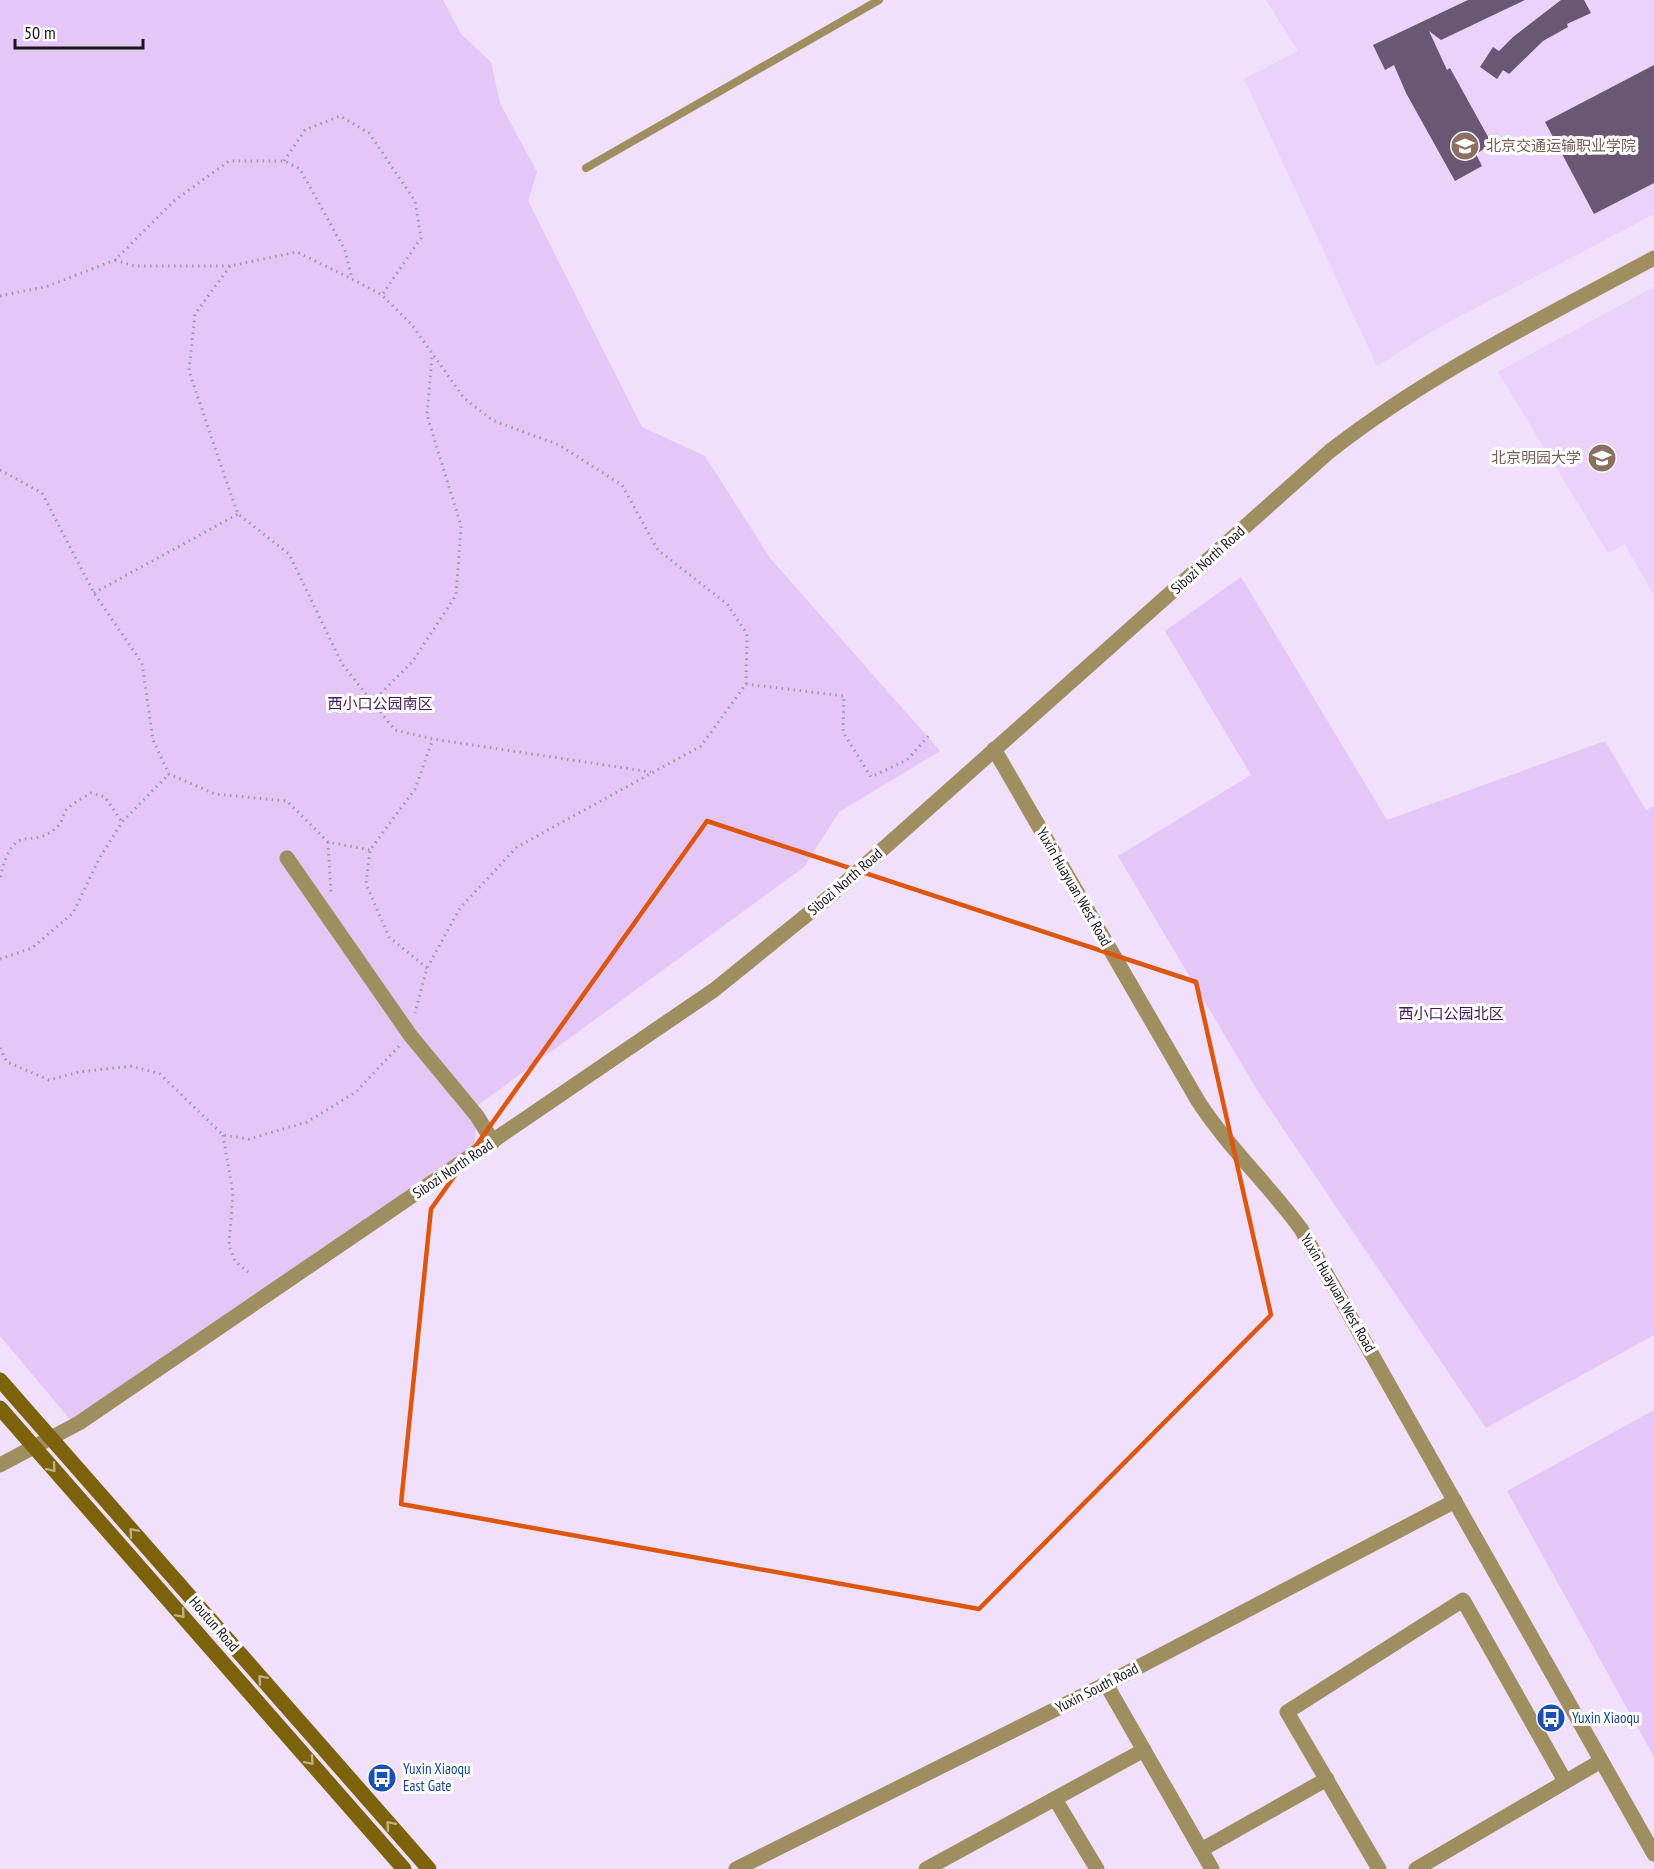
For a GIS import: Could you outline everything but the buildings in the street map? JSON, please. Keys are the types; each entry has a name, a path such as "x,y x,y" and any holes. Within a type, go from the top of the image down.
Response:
{"main road":[{"name":"Houtun Road","path":"0,1380 429,1869"},
{"name":"Houtun Road","path":"0,1408 404,1869"}],"street":[{"name":"Sibozi North Road","path":"0,1465 90,1415 723,983 829,897 1330,451 1370,420 1446,371 1654,258"},
{"name":"Yuxin Huayuan West Road","path":"994,750 1198,1101 1216,1128 1279,1199 1301,1229 1654,1854"},
{"path":"287,858 410,1035 477,1116 493,1142"},
{"name":"Yuxin South Road","path":"736,1869 1106,1684 1455,1501"},
{"path":"1379,1869 1287,1712 1463,1600 1565,1781"},
{"path":"1106,1684 1212,1869"},
{"path":"926,1869 1144,1750"},
{"path":"1416,1869 1601,1761"},
{"path":"1202,1850 1327,1779"},
{"path":"1055,1799 1097,1869"}],"lane":[{"path":"586,168 879,0"}],"path":[{"path":"284,161 305,130 340,116 369,133 415,201 421,238 382,295"},
{"path":"0,296 48,286 115,260 176,200 230,160 284,161 300,169 345,250 352,279"},
{"path":"115,260 134,266 230,266 297,252 382,295 412,325 464,398 492,420 559,445 622,485 658,550 727,604 747,634 746,684 701,746 517,847 460,908 427,968 410,1035 356,1092 307,1122 249,1138 223,1135"},
{"path":"230,266 195,315 189,371 238,514 289,554 342,664 395,730 433,739 653,773"},
{"path":"372,702 413,661 456,595 461,526 427,414 432,356"},
{"path":"0,470 42,493 94,593 142,663 153,740 170,774 215,794 287,801 328,842 370,850"},
{"path":"94,593 238,514"},
{"path":"746,684 844,696 843,732 871,777 907,760 931,733"},
{"path":"427,968 389,937 366,884 370,850 415,789 433,739"},
{"path":"0,959 32,948 73,913 99,859 122,822 170,774"},
{"path":"0,877 7,852 20,838 43,836 60,825 66,810 91,793 105,796 122,822"},
{"path":"321,907 331,894 328,842"},
{"path":"0,1048 7,1062 50,1080 79,1072 132,1066 160,1074 223,1135 233,1193 229,1246 236,1261 248,1272"}],"highlighted area":[{"path":"707,821 1196,982 1271,1315 979,1609 401,1504 431,1209"}],"shaded area":[{"name":"北京交通运输职业学院","path":"1266,0 1654,0 1654,214 1436,329 1377,366 1244,79 1298,51"},
{"name":"北京明园大学","path":"1654,287 1654,596 1625,544 1608,553 1498,372"}],"green space":[{"name":"西小口公园南区","path":"0,0 443,0 461,34 491,62 500,103 537,172 528,201 642,427 705,456 770,558 940,751 839,812 804,867 478,1105 474,1149 73,1423 0,1336"},
{"name":"西小口公园北区","path":"1241,577 1387,820 1605,741 1646,810 1654,806 1654,1335 1486,1428 1259,1093 1118,856 1251,775 1165,631"},
{"path":"1654,1410 1654,1757 1507,1491"}],"place":[{"name":"北京交通运输职业学院","path":"1465,146"},
{"name":"北京明园大学","path":"1602,458"},
{"name":"Yuxin Xiaoqu","path":"1551,1718"},
{"name":"Yuxin Xiaoqu East Gate","path":"382,1778"}]}
